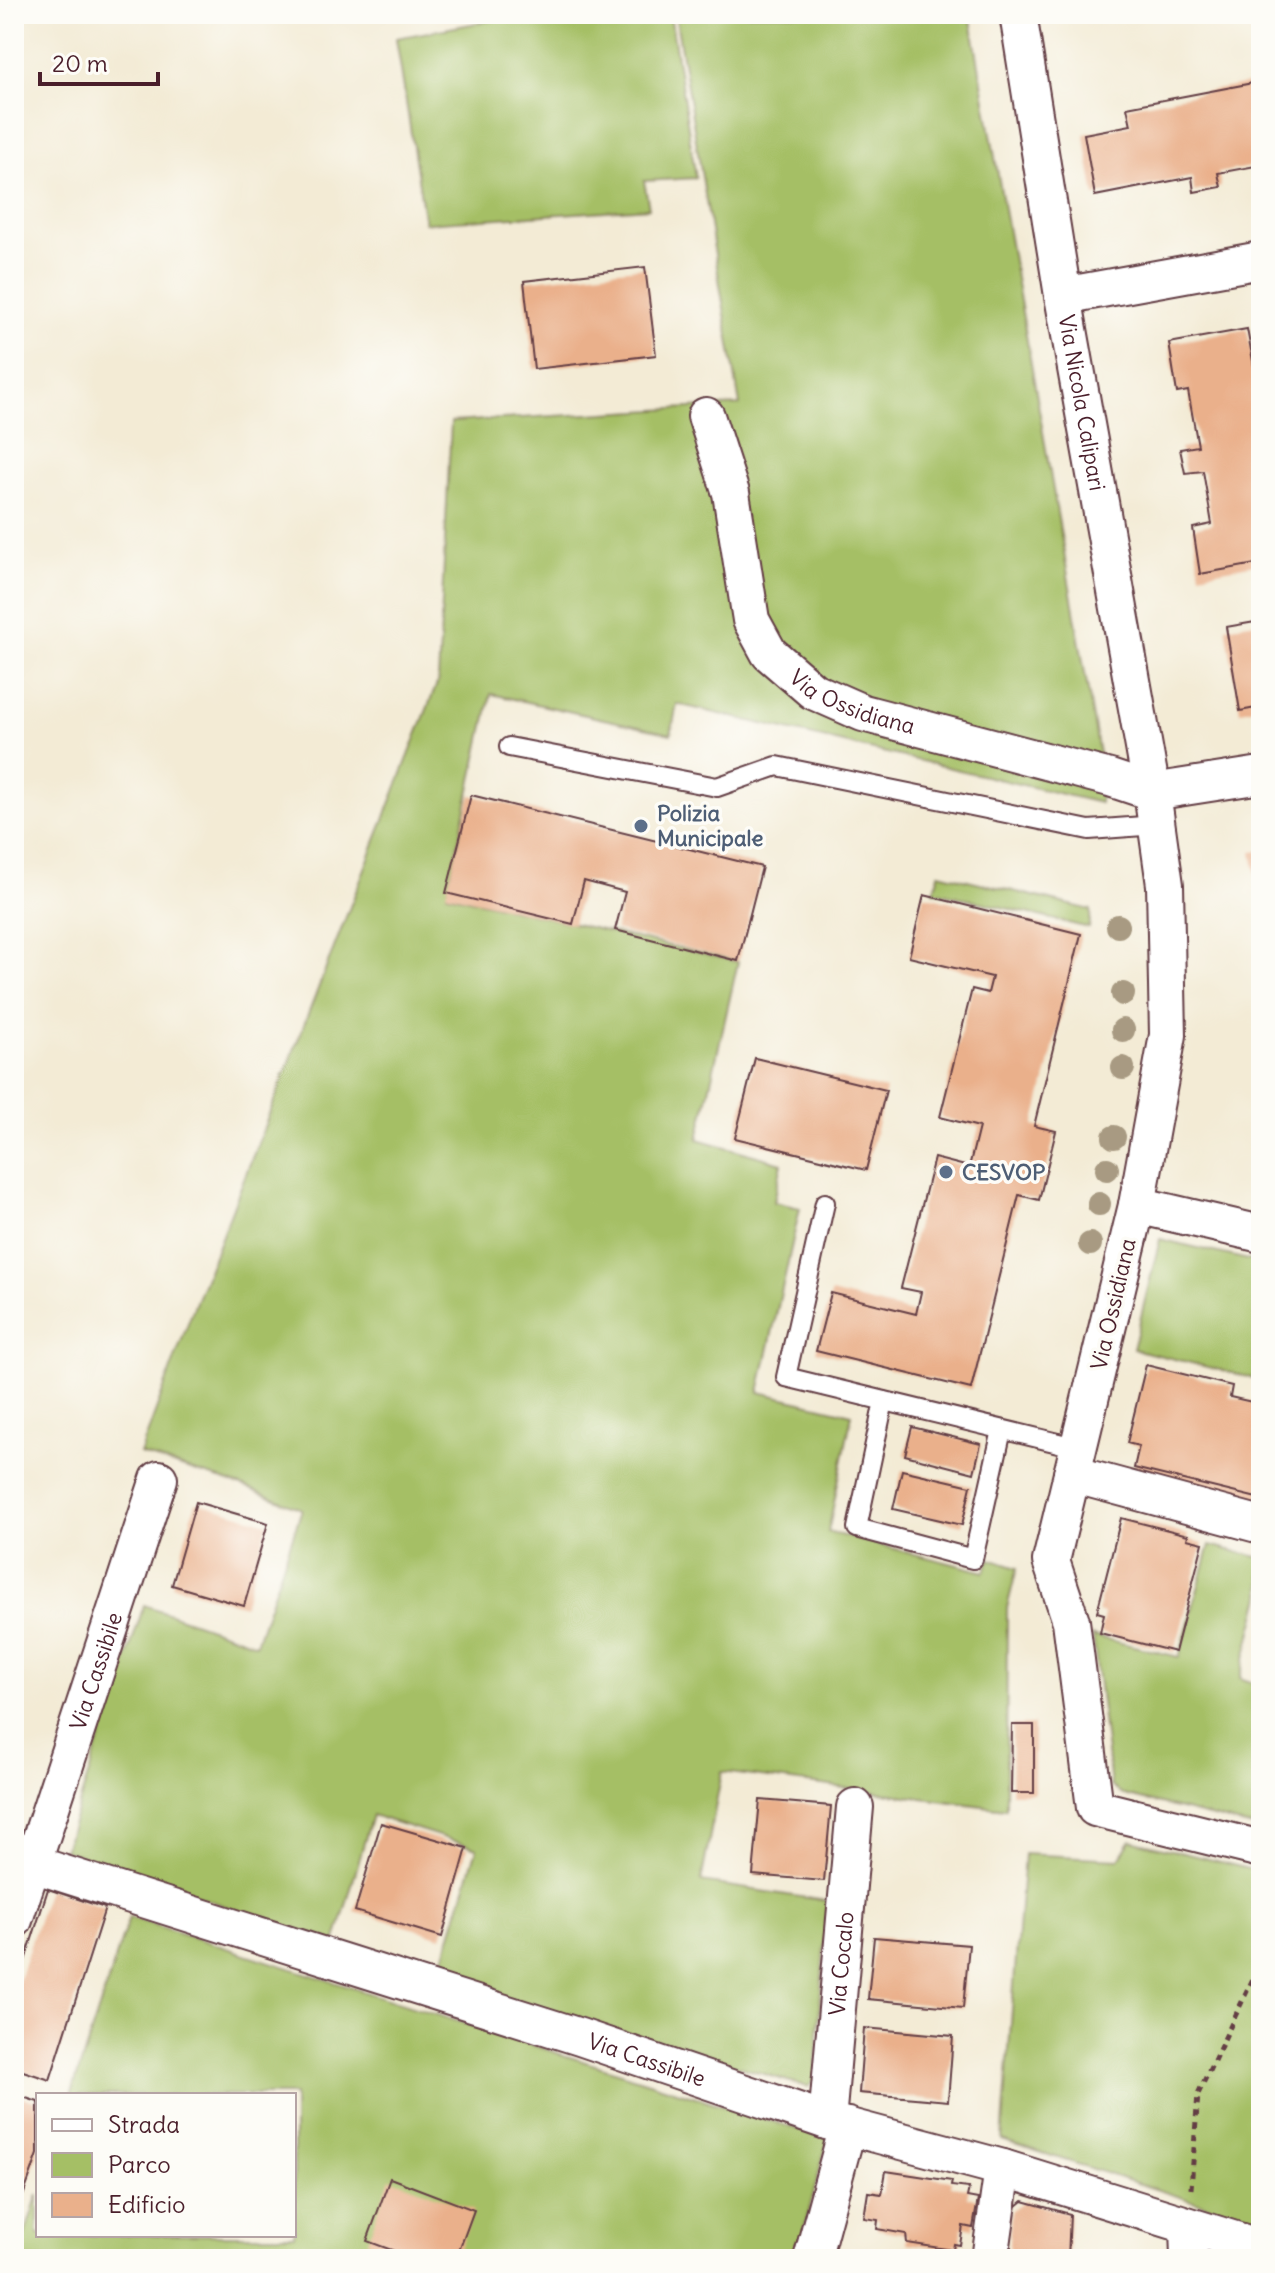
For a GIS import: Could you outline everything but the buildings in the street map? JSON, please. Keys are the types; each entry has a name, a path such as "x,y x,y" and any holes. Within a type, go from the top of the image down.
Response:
{"street":[{"name":"Via Nicola Calipari","path":"1018,14 1063,296 1155,808"},
{"path":"1063,296 1261,260"},
{"name":"Via Ossidiana","path":"706,416 731,493 751,620 769,653 813,691 863,713 1110,778 1155,808 1165,885 1168,1035 1137,1205 1051,1561 1071,1621 1095,1808 1261,1849"},
{"path":"1155,808 1261,775"},
{"path":"1137,1205 1261,1234"},
{"path":"1075,1461 1261,1525"},
{"name":"Via Cassibile","path":"14,1920 23,1861 159,1479"},
{"name":"Via Cocalo","path":"812,2259 838,2123 855,1807"},
{"name":"Via Cassibile","path":"23,1861 580,2037 838,2123 1003,2168 1188,2242 1261,2248"},
{"path":"990,2259 1003,2168"}],"lane":[{"path":"509,747 717,787 777,766 1089,830 1155,808"},
{"path":"825,1203 786,1377 1002,1430 1075,1461"},
{"path":"884,1401 857,1528 973,1559 1002,1430"}],"path":[{"path":"1188,2242 1198,2094 1261,1962"}],"green space":[{"path":"525,14 670,14 696,178 644,181 649,208 425,223 396,38"},
{"path":"675,14 970,14 1100,759 1100,803 677,704 671,734 491,694 447,894 738,962 698,1139 782,1163 774,1202 800,1208 759,1392 852,1414 828,1532 985,1572 990,1559 1017,1568 1007,1608 1006,1809 722,1772 701,1882 827,1901 815,2080 808,2087 438,1978 477,1848 372,1815 335,1944 64,1850 144,1605 256,1644 302,1509 245,1487 140,1454 192,1312 438,681 451,422 740,405"},
{"path":"939,873 1091,910 1089,928 934,891"},
{"path":"1160,1239 1261,1263 1261,1380 1133,1349"},
{"path":"1210,1545 1261,1558 1261,1596 1240,1678 1261,1686 1261,1829 1124,1795 1111,1786 1093,1636 1179,1657"},
{"path":"1131,1840 1261,1872 1261,2223 1002,2140 1024,1854 1119,1859"},
{"path":"129,1917 828,2139 796,2259 17,2259 36,2200 36,2237 296,2237 296,2093 72,2093"}],"place":[{"name":"Polizia Municipale","path":"641,826"},
{"name":"CESVOP","path":"946,1172"}]}
